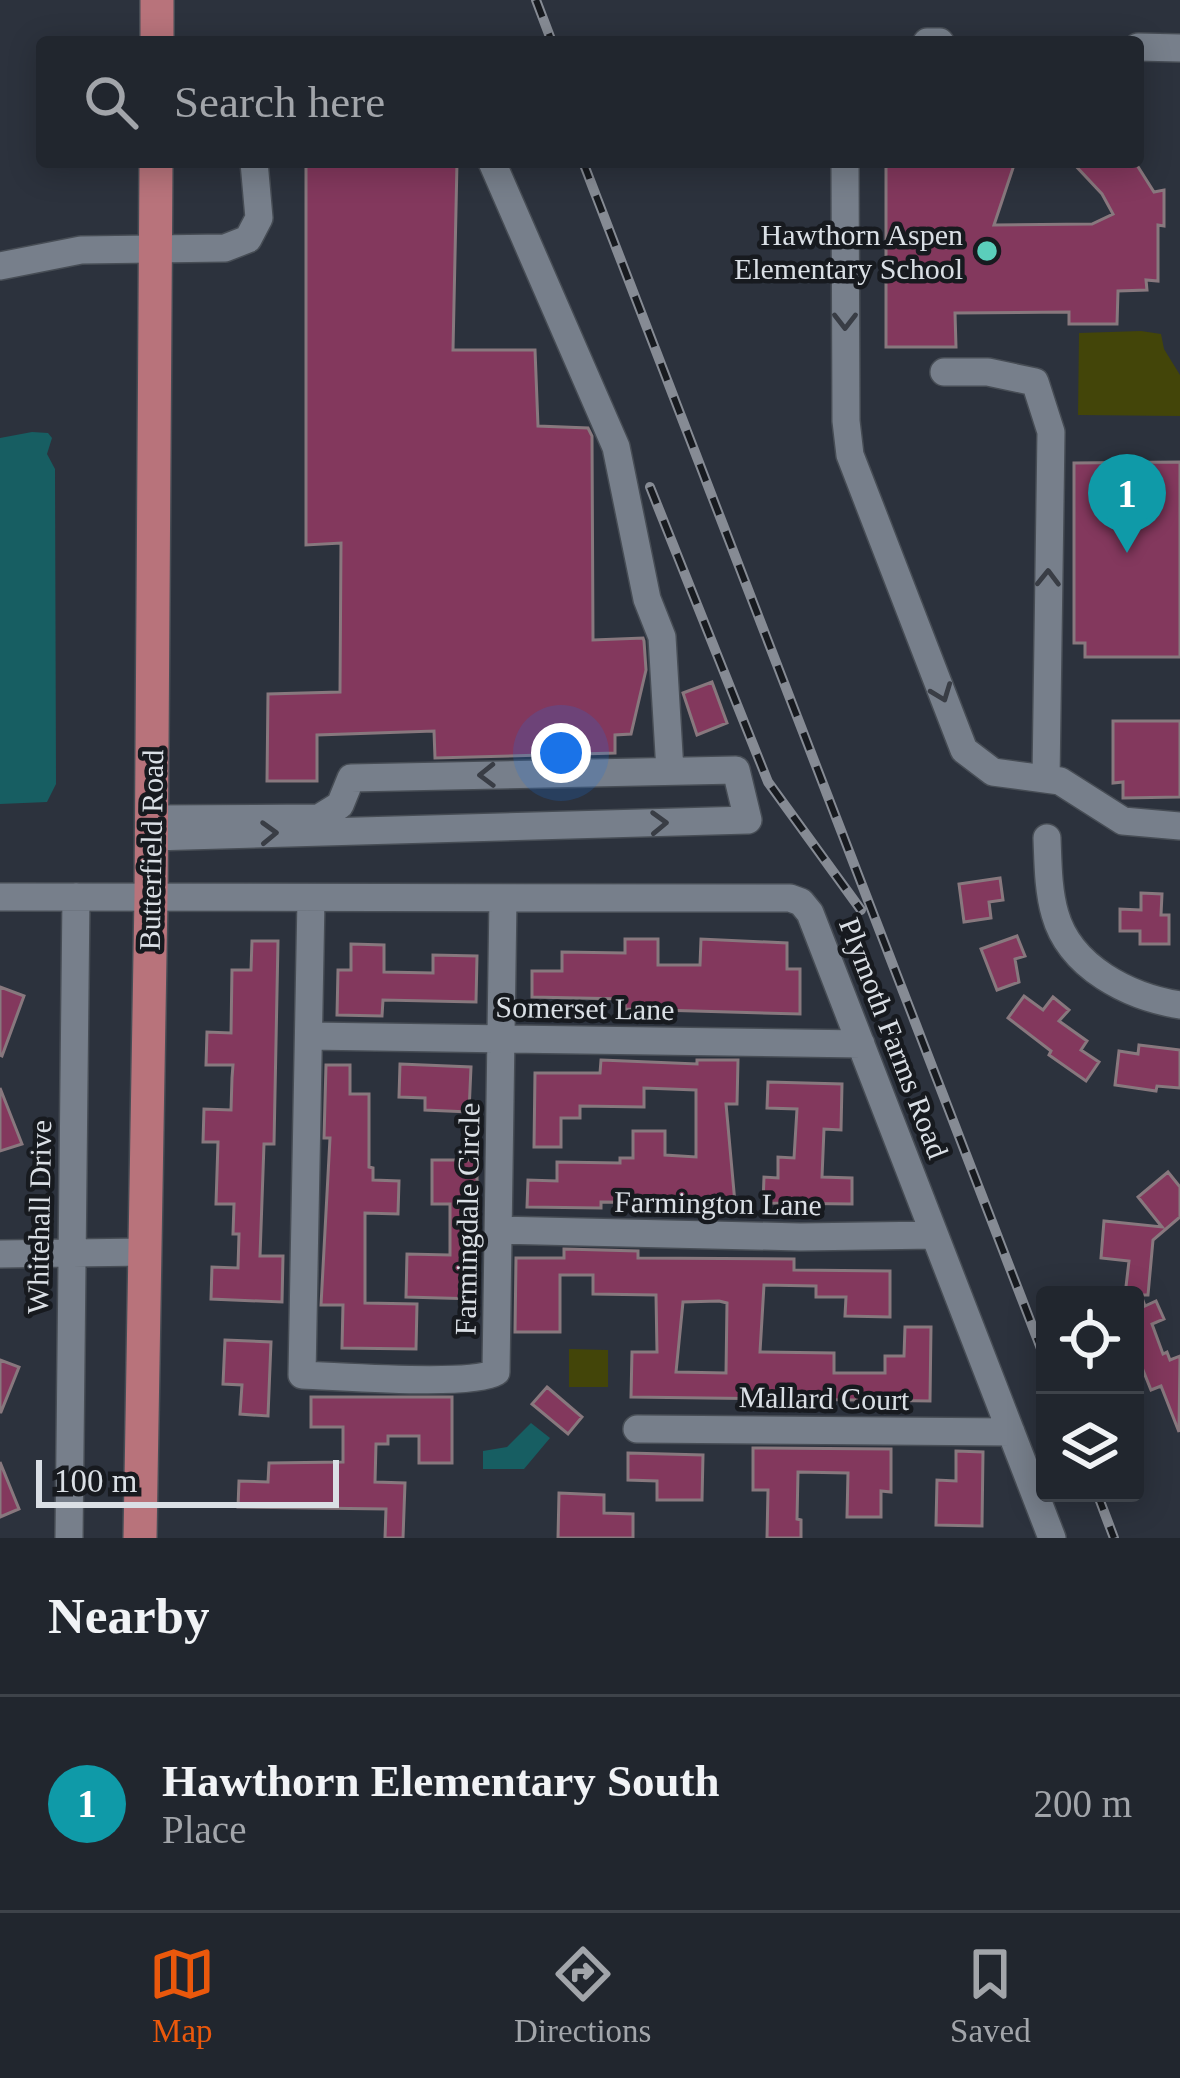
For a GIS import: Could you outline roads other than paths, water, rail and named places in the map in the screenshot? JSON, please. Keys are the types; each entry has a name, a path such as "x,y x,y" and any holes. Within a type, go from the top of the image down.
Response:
{"main road":[{"path":"157,0 157,36"},
{"name":"Butterfield Road","path":"140,1538 152,828 156,168"}],"street":[{"path":"1144,47 1180,48"},
{"path":"0,266 82,250 225,248 248,238 260,218 255,168"},
{"path":"495,168 616,447 647,599 662,637 670,771"},
{"path":"844,168 850,455 964,750 993,772 1060,781 1123,821 1180,826"},
{"path":"944,372 988,372 1035,382 1051,431 1046,779"},
{"path":"736,770 748,820 152,828 320,818 340,806 351,778 736,770"},
{"path":"1047,838 1055,916 1074,947 1106,980 1150,1000 1180,1005"},
{"name":"Plymoth Farms Road","path":"0,897 790,898 801,902 810,913 1052,1538"},
{"name":"Whitehall Drive","path":"69,1538 76,897"},
{"name":"Farmingdale Circle","path":"311,899 302,1375 461,1378 496,1372 503,898"},
{"name":"Somerset Lane","path":"309,1036 861,1044"},
{"name":"Farmington Lane","path":"501,1230 934,1235"},
{"path":"0,1254 145,1252"},
{"name":"Mallard Court","path":"637,1429 1011,1432"}],"railway":[{"path":"536,0 550,36"},
{"path":"585,168 1036,1336"},
{"path":"650,487 768,782 861,910"},
{"path":"1100,1502 1114,1538"}],"place":[{"name":"Hawthorn Aspen Elementary School","path":"987,251"},
{"name":"Hawthorn Elementary South","path":"1127,553"}]}
